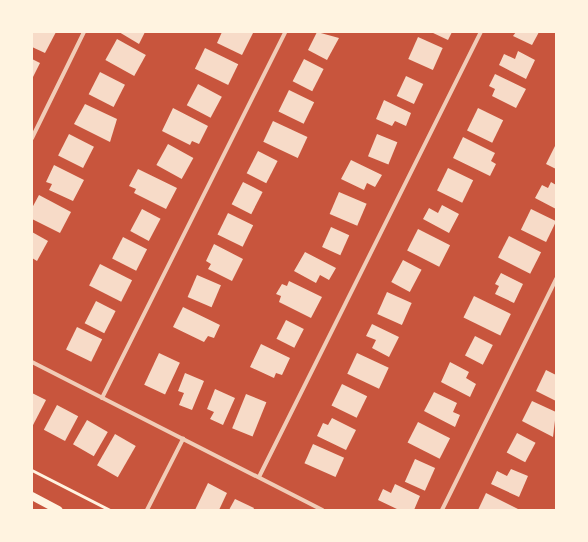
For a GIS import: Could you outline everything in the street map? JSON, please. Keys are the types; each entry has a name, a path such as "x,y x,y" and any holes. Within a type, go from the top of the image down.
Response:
{"main road":[{"path":"32,496 58,510"}],"street":[{"path":"32,138 84,32"},
{"path":"102,398 285,32"},
{"path":"259,477 480,32"},
{"path":"442,510 556,279"},
{"path":"32,362 323,510"},
{"path":"147,510 183,439"}],"path":[{"path":"32,470 110,510"}],"building":[{"path":"32,32 56,32 45,53 32,47"},
{"path":"119,32 145,32 139,44"},
{"path":"222,32 253,33 242,55 217,43"},
{"path":"317,32 339,38 327,60 308,50"},
{"path":"431,32 452,32 448,40"},
{"path":"516,32 539,32 532,45 513,36"},
{"path":"418,37 443,48 433,70 408,59"},
{"path":"117,39 146,55 134,76 105,60"},
{"path":"205,48 238,64 228,85 195,69"},
{"path":"518,51 535,60 526,79 499,65 504,54 515,59"},
{"path":"32,59 40,63 32,79"},
{"path":"304,59 324,69 312,91 293,81"},
{"path":"100,72 125,85 114,107 89,94"},
{"path":"495,74 526,89 516,108 492,96 495,89 489,86"},
{"path":"406,76 423,84 414,104 397,96"},
{"path":"198,84 222,97 211,118 187,105"},
{"path":"289,90 314,102 304,124 278,112"},
{"path":"384,100 411,113 406,126 395,121 392,126 376,119"},
{"path":"85,104 117,119 110,142 74,124"},
{"path":"173,108 208,126 199,144 192,141 190,145 162,131"},
{"path":"478,108 503,120 492,143 467,130"},
{"path":"273,121 307,137 298,158 263,142"},
{"path":"69,134 94,147 83,168 58,155"},
{"path":"377,134 397,142 388,164 368,156"},
{"path":"463,137 495,153 491,161 496,164 490,176 453,158"},
{"path":"168,144 193,158 182,179 156,165"},
{"path":"556,144 556,169 546,164"},
{"path":"258,151 278,161 266,183 247,173"},
{"path":"351,160 382,175 375,187 367,183 364,190 341,179"},
{"path":"54,165 84,180 73,201 49,190 52,184 46,182"},
{"path":"448,168 473,180 462,203 437,190"},
{"path":"138,169 177,188 166,209 134,193 136,189 129,186"},
{"path":"243,182 263,192 251,214 232,204"},
{"path":"551,182 556,185 556,209 535,198 542,185 548,188"},
{"path":"339,192 367,204 357,226 330,214"},
{"path":"39,195 71,212 60,233 32,219 32,208"},
{"path":"442,205 459,214 449,233 423,219 429,208 438,213"},
{"path":"142,209 161,219 149,241 130,231"},
{"path":"531,209 556,221 546,242 521,230"},
{"path":"228,213 253,225 243,247 217,235"},
{"path":"331,227 349,235 340,255 322,247"},
{"path":"418,229 450,245 439,267 407,250"},
{"path":"32,232 48,241 37,261 32,258"},
{"path":"509,236 541,252 530,274 498,257"},
{"path":"123,237 147,249 136,271 112,258"},
{"path":"214,244 243,259 232,281 208,269 211,264 206,261"},
{"path":"305,252 336,268 329,280 320,275 316,283 294,271"},
{"path":"403,260 422,270 410,292 391,282"},
{"path":"100,264 132,280 121,302 89,285"},
{"path":"501,273 523,284 514,303 495,294 499,286 495,284"},
{"path":"197,275 221,285 212,307 188,297"},
{"path":"289,281 322,297 311,318 279,302 281,296 276,294 282,284 287,286"},
{"path":"387,292 412,303 402,325 377,314"},
{"path":"474,296 511,314 500,336 463,318"},
{"path":"96,301 116,311 104,333 85,323"},
{"path":"183,307 220,325 214,338 208,336 204,342 173,327"},
{"path":"286,320 304,329 294,348 276,339"},
{"path":"372,324 399,337 389,357 372,348 376,340 366,336"},
{"path":"77,327 102,339 91,362 66,349"},
{"path":"475,336 493,345 483,365 465,356"},
{"path":"261,344 290,358 282,375 276,373 274,378 250,367"},
{"path":"159,353 180,363 165,394 144,385"},
{"path":"357,353 389,368 379,389 347,374"},
{"path":"450,362 469,372 466,378 476,384 470,397 441,382"},
{"path":"546,370 556,375 556,401 536,391"},
{"path":"185,373 204,381 192,410 179,405 184,393 178,391"},
{"path":"342,384 367,396 357,418 331,406"},
{"path":"215,389 235,398 223,425 210,419 214,412 207,409"},
{"path":"434,392 457,403 453,412 460,415 455,427 424,411"},
{"path":"32,393 46,400 32,427"},
{"path":"246,394 266,402 253,437 232,428"},
{"path":"532,401 556,412 553,437 522,421"},
{"path":"57,405 78,416 65,441 44,430"},
{"path":"332,418 356,430 346,450 317,436 323,423 328,425"},
{"path":"87,420 108,432 94,456 73,444"},
{"path":"418,422 450,438 440,459 408,442"},
{"path":"517,433 536,443 525,462 507,452"},
{"path":"115,434 136,446 118,477 97,465"},
{"path":"313,444 344,458 336,477 304,463"},
{"path":"415,459 435,468 425,491 405,482"},
{"path":"511,469 528,476 519,497 491,484 497,471 507,476"},
{"path":"208,483 227,493 219,510 195,510"},
{"path":"395,484 420,496 414,510 399,510 378,500 383,489 391,493"},
{"path":"486,493 518,509 518,510 478,510"},
{"path":"235,499 254,508 253,510 229,510"}]}
